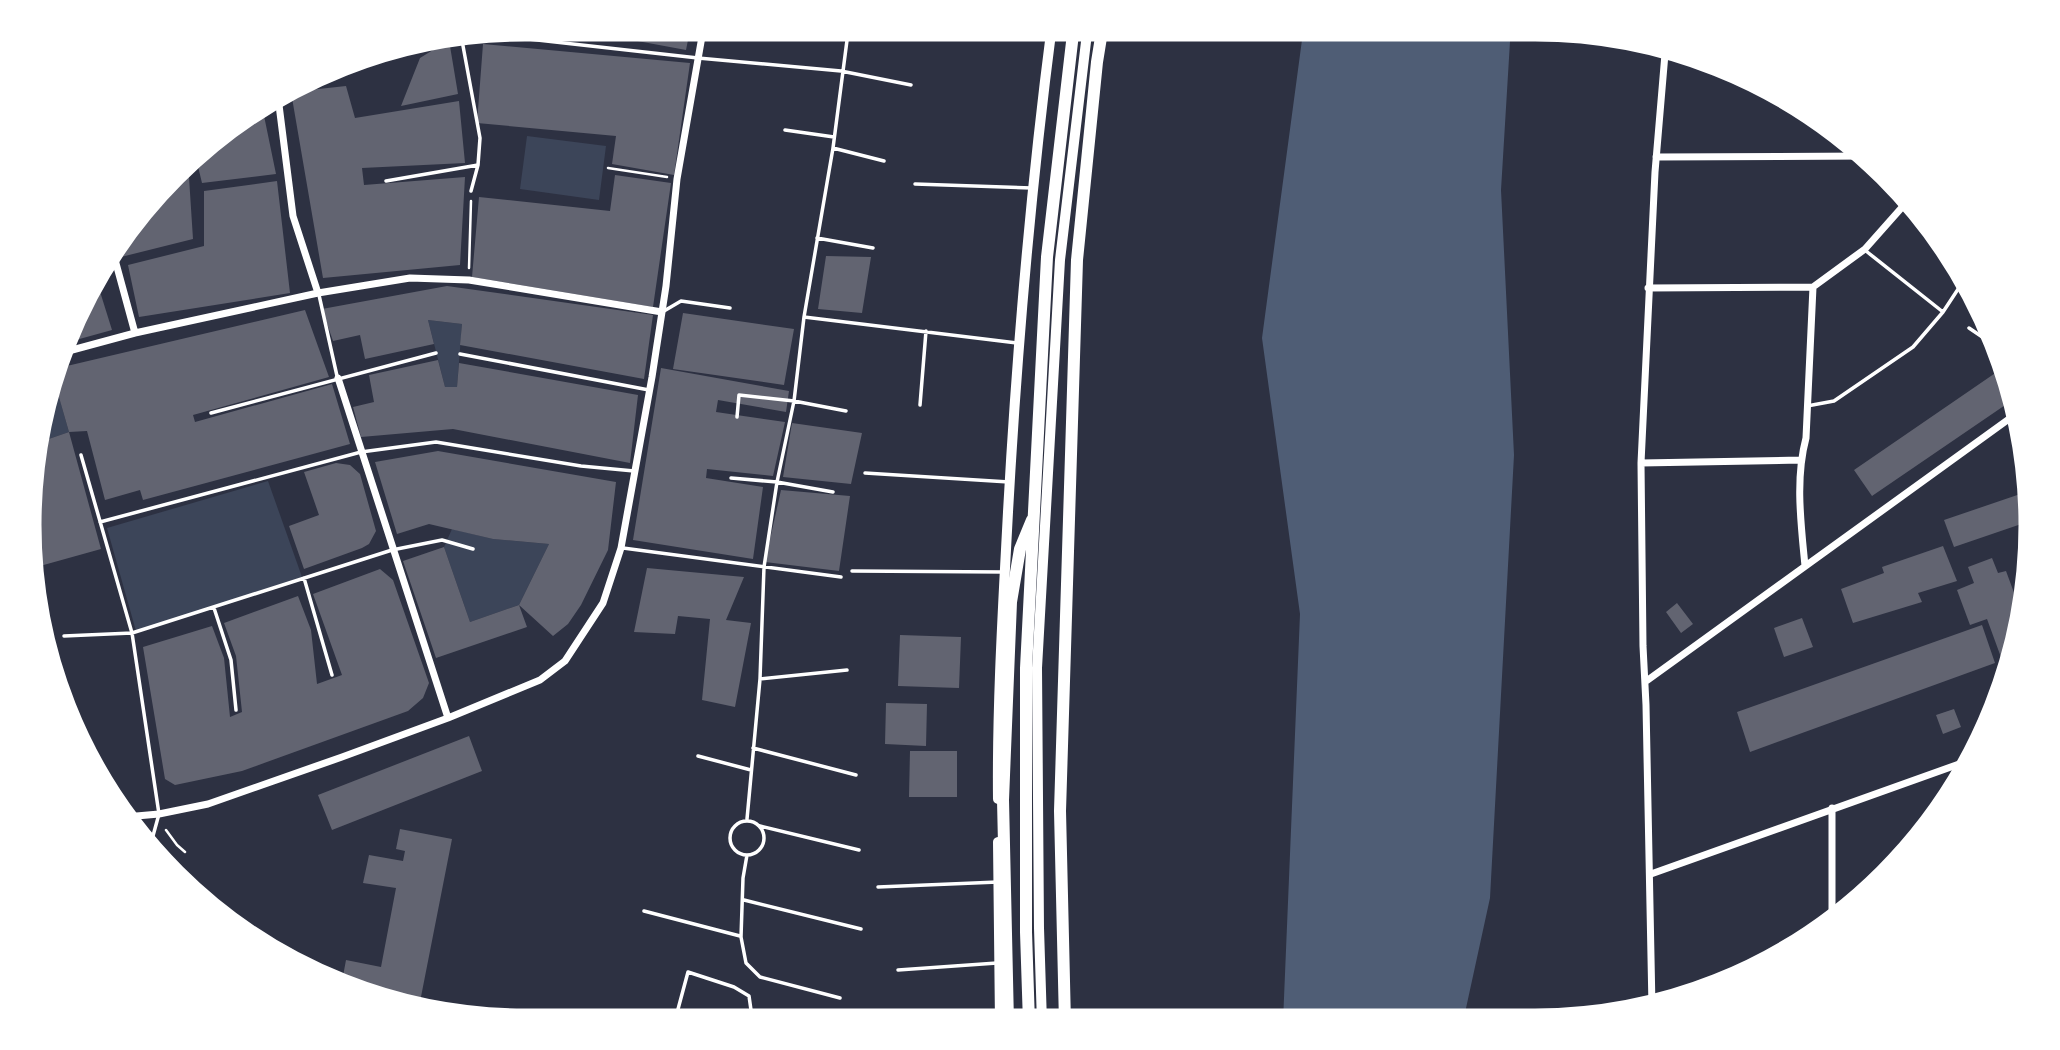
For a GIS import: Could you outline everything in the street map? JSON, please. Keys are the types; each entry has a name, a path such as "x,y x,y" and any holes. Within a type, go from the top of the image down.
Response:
{"highway":[{"path":"1029,1013 1026,668 1047,257 1072,37"},
{"path":"1065,1013 1059,811 1077,260 1101,37"},
{"path":"1008,1013 1003,800 1011,602 1020,549 1036,510"}],"street":[{"path":"134,816 208,804 448,718 540,680 565,661 603,603 621,548 662,312 677,179 702,37"},
{"path":"1000,1013 997,771 1005,572 1018,343 1051,37"},
{"path":"1042,1013 1037,668 1060,260 1086,37"},
{"path":"1652,999 1641,463 1648,288 1665,54"},
{"path":"279,103 293,216 318,293"},
{"path":"1656,157 1855,156"},
{"path":"1648,288 1813,287 1865,249 1903,205"},
{"path":"115,260 135,333"},
{"path":"69,351 135,333 318,293 410,278 469,280 662,312"},
{"path":"1805,566 1800,460 1806,438 1813,287"},
{"path":"338,378 448,718"},
{"path":"1645,682 2011,417"},
{"path":"1641,463 1800,460"},
{"path":"1651,874 1961,763"},
{"path":"997,771 1038,769"},
{"path":"1832,808 1832,912"}],"lane":[{"path":"514,37 841,71 911,85"},
{"path":"747,819 760,679 764,568 777,482 794,401 804,317 834,137 847,37"},
{"path":"462,41 480,138 478,164 471,191"},
{"path":"785,130 834,137"},
{"path":"832,148 884,161"},
{"path":"386,181 478,164"},
{"path":"915,184 1034,188"},
{"path":"816,238 873,248"},
{"path":"1865,249 1943,312"},
{"path":"1807,406 1834,401 1913,347 1943,312 1960,286"},
{"path":"318,293 338,378"},
{"path":"662,312 681,301 730,308"},
{"path":"804,317 1018,343"},
{"path":"1969,328 1987,340"},
{"path":"920,405 926,331"},
{"path":"211,413 436,353"},
{"path":"460,354 649,390"},
{"path":"737,417 738,394 846,411"},
{"path":"100,522 361,452 436,442 581,466 636,471"},
{"path":"81,455 132,634 159,814 152,839"},
{"path":"865,473 1010,482"},
{"path":"730,478 777,482 833,492"},
{"path":"64,635 132,634 392,550 442,540 473,549"},
{"path":"621,548 841,577"},
{"path":"852,571 1005,572"},
{"path":"304,578 331,675"},
{"path":"214,608 231,660 236,709"},
{"path":"760,679 847,670"},
{"path":"753,748 856,775"},
{"path":"698,756 751,770"},
{"path":"760,826 763,833 762,848 747,855 740,855 733,850 730,834 738,822 747,819 760,826 859,850"},
{"path":"747,855 743,878 741,937 746,963 760,977 840,998"},
{"path":"878,887 998,882"},
{"path":"744,900 861,929"},
{"path":"644,911 741,937"},
{"path":"898,970 998,963"},
{"path":"677,1013 688,972 734,987 750,996 752,1013"}],"path":[{"path":"608,168 677,179"},
{"path":"469,280 471,191"},
{"path":"159,814 162,824 177,845 186,852"}],"shaded area":[{"path":"1302,37 1510,37 1501,190 1514,455 1490,898 1465,1013 1283,1013 1300,614 1262,338"},
{"path":"527,136 606,146 599,200 520,189"},
{"path":"428,320 462,324 457,387 445,387"},
{"path":"56,388 69,432 44,441"},
{"path":"268,481 302,577 136,631 107,528"},
{"path":"452,529 493,539 549,544 519,605 470,622 444,547"}],"building":[{"path":"601,37 689,37 686,50"},
{"path":"449,43 458,94 401,106 420,58 443,44"},
{"path":"483,44 690,63 674,175 612,164 616,136 477,123"},
{"path":"346,86 355,118 459,101 465,163 362,168 364,185 465,177 460,265 323,278 292,96 302,91"},
{"path":"263,113 276,174 202,183 197,163"},
{"path":"189,172 193,239 117,258 158,203"},
{"path":"615,175 671,183 653,307 472,277 479,197 610,211"},
{"path":"277,181 290,293 139,317 128,265 204,246 204,191"},
{"path":"826,256 871,257 862,313 818,309"},
{"path":"447,286 653,315 644,379 460,345 462,324 428,320 434,344 365,359 360,335 333,341 322,309"},
{"path":"99,287 112,330 73,341"},
{"path":"305,310 329,377 193,415 195,422 332,384 350,444 143,500 140,490 105,500 87,431 69,432 56,388 63,367"},
{"path":"683,313 794,329 784,385 673,369"},
{"path":"438,360 445,387 457,387 459,363 638,395 630,463 453,429 361,437 353,407 374,402 369,375"},
{"path":"661,368 789,391 786,412 718,400 716,412 785,422 773,476 707,469 706,478 763,487 753,559 633,540"},
{"path":"1998,371 2008,403 1872,496 1854,470"},
{"path":"792,423 862,433 851,484 783,477"},
{"path":"69,432 101,549 40,566 38,493 44,441"},
{"path":"438,451 616,482 608,550 581,605 568,624 553,636 519,605 549,544 493,539 429,524 397,534 375,462"},
{"path":"336,463 350,465 360,474 376,531 369,544 362,548 304,569 289,526 319,515 304,472"},
{"path":"781,490 850,496 839,571 765,562"},
{"path":"2022,493 2023,523 1954,547 1944,520"},
{"path":"1943,546 1957,581 1918,593 1922,602 1853,623 1841,589 1884,573 1882,567"},
{"path":"444,547 470,622 519,605 527,627 436,658 403,561"},
{"path":"1992,558 1998,573 2006,571 2017,601 2016,611 2012,612 2014,620 2004,659 2002,660 1987,619 1970,625 1957,590 1974,583 1968,567"},
{"path":"647,568 744,577 726,620 751,623 735,707 702,700 710,619 678,616 675,634 634,632"},
{"path":"380,569 393,580 429,683 423,698 408,711 242,771 175,785 165,779 143,647 212,626 224,658 230,717 242,712 236,656 224,623 298,596 311,630 317,684 342,675 313,594"},
{"path":"1677,603 1693,624 1681,633 1666,612"},
{"path":"1802,618 1813,647 1784,657 1774,628"},
{"path":"1982,625 1995,663 1750,752 1737,712"},
{"path":"900,635 961,637 959,688 898,686"},
{"path":"886,703 927,704 926,746 885,744"},
{"path":"1954,709 1961,727 1943,734 1936,715"},
{"path":"469,736 482,771 332,830 318,795"},
{"path":"910,751 957,751 957,797 909,797"},
{"path":"400,829 452,839 420,1002 343,978 346,960 381,967 396,888 363,883 369,855 403,861 405,851 396,849"}]}
